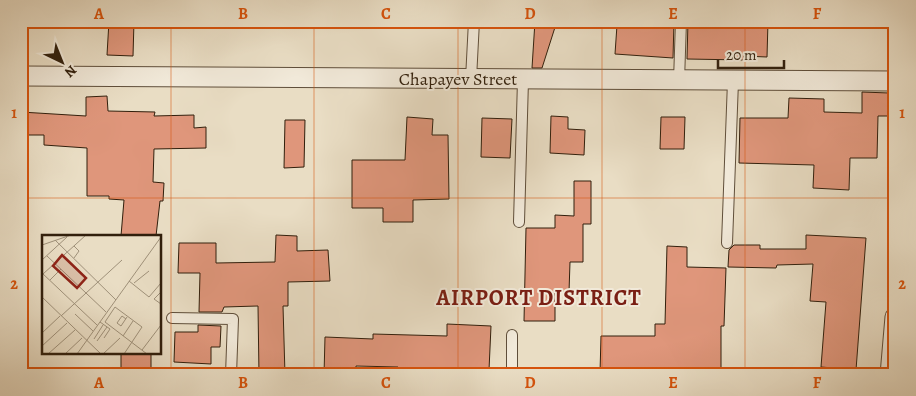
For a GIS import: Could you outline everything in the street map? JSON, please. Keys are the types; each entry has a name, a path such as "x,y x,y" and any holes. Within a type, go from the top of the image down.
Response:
{"street":[{"name":"Chapayev Street","path":"21,76 895,81"},
{"path":"890,375 895,317"}],"lane":[{"path":"472,80 474,21"},
{"path":"679,81 681,21"},
{"path":"519,222 523,80"},
{"path":"727,243 733,81"},
{"path":"172,318 233,319 231,375"},
{"path":"512,335 512,375"}],"building":[{"path":"109,21 134,21 133,56 107,55"},
{"path":"535,21 557,21 542,68 532,68"},
{"path":"625,21 674,21 673,58 615,54 617,25 624,25"},
{"path":"688,21 768,21 767,57 744,56 744,60 687,59"},
{"path":"862,92 889,93 888,116 878,116 877,158 850,158 849,190 813,188 814,165 739,163 740,118 788,118 789,98 824,99 824,112 862,113"},
{"path":"107,96 108,111 155,112 154,116 194,115 194,128 206,127 206,148 154,149 153,182 164,183 163,201 160,201 156,235 121,235 124,200 109,199 109,196 87,196 87,148 44,145 44,135 21,135 21,112 86,116 86,97"},
{"path":"551,116 568,117 568,129 585,130 584,155 550,153"},
{"path":"407,117 433,119 432,135 448,135 449,199 413,200 413,222 383,222 383,208 352,208 352,160 405,160"},
{"path":"661,117 685,117 684,149 660,149"},
{"path":"482,118 512,119 510,158 481,157"},
{"path":"285,120 305,120 304,167 284,168"},
{"path":"574,181 591,181 591,224 583,224 583,262 570,262 569,292 555,291 555,321 524,321 526,228 555,228 555,215 574,216"},
{"path":"276,235 297,236 297,251 328,250 330,281 288,282 288,306 283,306 285,375 259,375 258,306 224,307 222,312 199,312 200,273 178,273 179,243 216,243 216,263 275,262"},
{"path":"806,235 866,238 856,370 821,367 826,302 810,301 813,264 777,265 776,268 728,267 729,250 734,245 760,245 760,249 806,249"},
{"path":"667,246 687,247 687,267 726,268 724,326 721,326 721,375 600,373 601,336 655,336 655,324 665,324"},
{"path":"447,324 491,326 489,370 478,370 478,375 398,375 398,367 356,366 356,375 324,375 325,337 373,339 373,334 447,336"},
{"path":"198,325 221,326 220,347 211,347 211,364 174,362 175,332 198,332"},
{"path":"121,354 151,354 151,375 121,375"}],"district":[{"name":"AIRPORT DISTRICT","path":"539,298"}]}
